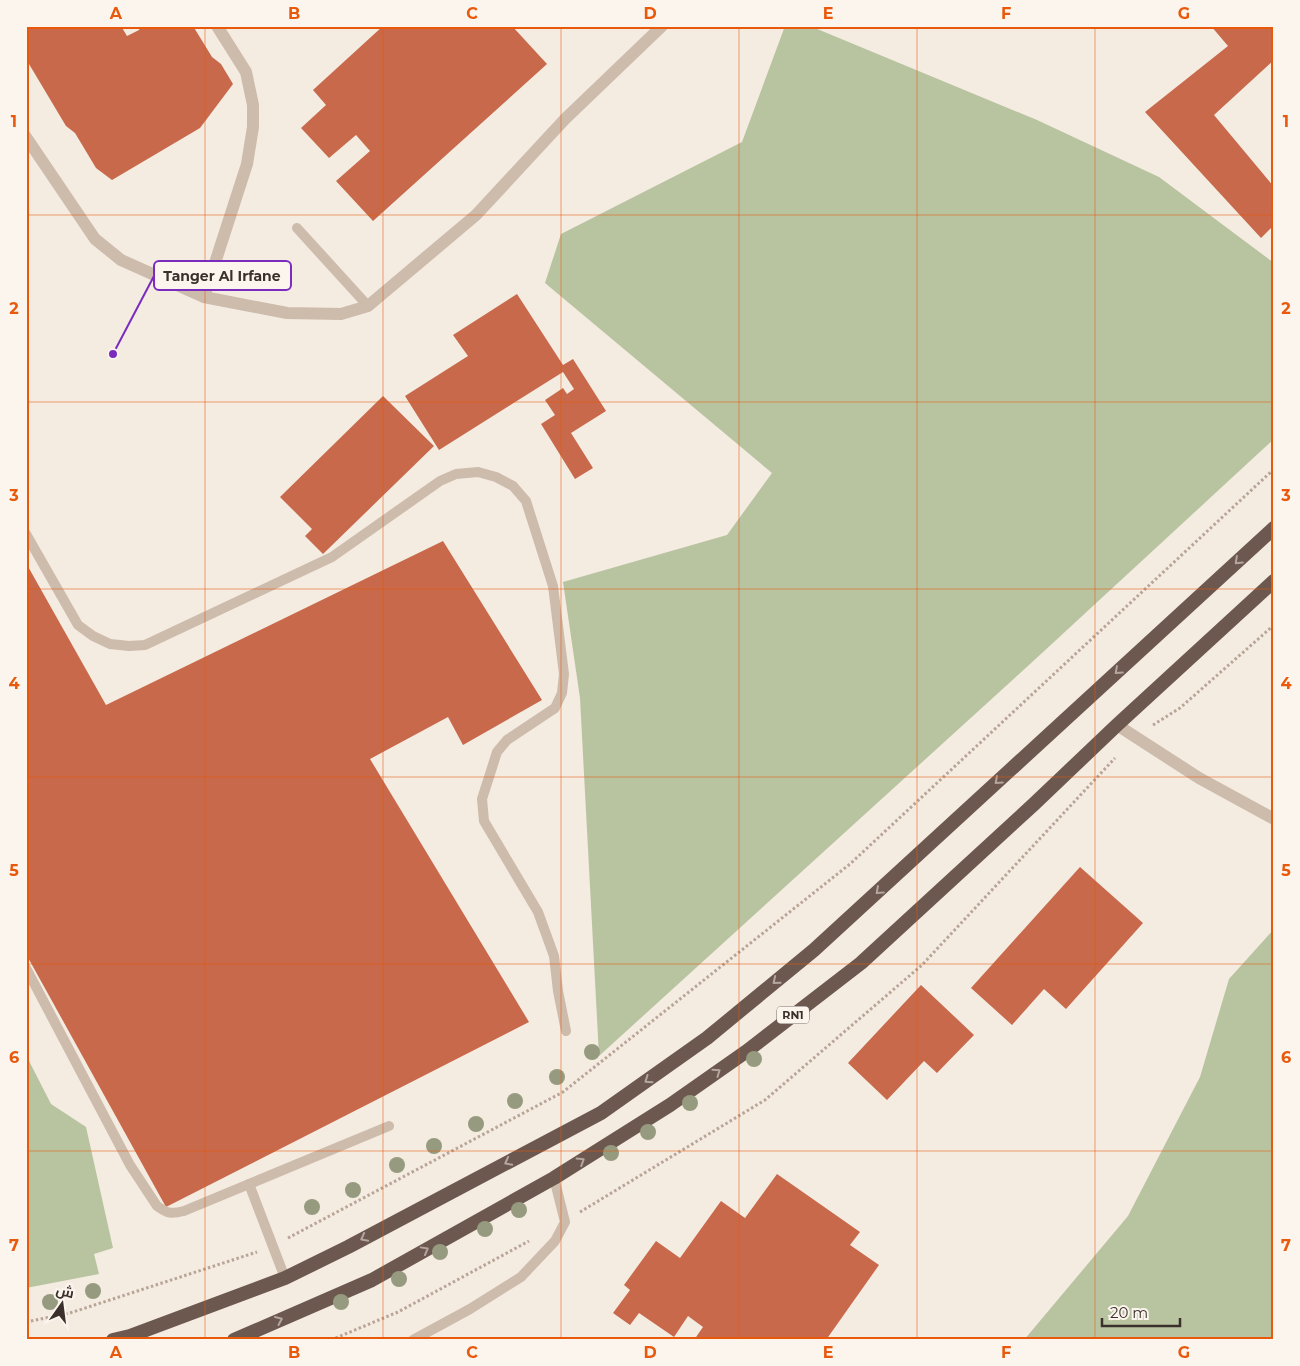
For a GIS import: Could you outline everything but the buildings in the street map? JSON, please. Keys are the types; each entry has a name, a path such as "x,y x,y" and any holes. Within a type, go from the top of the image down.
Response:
{"highway":[{"path":"113,1340 130,1336 285,1278 348,1247 601,1113 707,1038 814,950 1274,528"},
{"name":"RN1","path":"234,1340 372,1280 554,1178 670,1106 747,1051 861,962 1274,581"}],"street":[{"path":"204,297 247,164 253,127 252,105 246,72 217,26"},
{"path":"26,137 94,239 121,260 204,297 287,313 341,314 368,306 476,215 565,119 662,26"},
{"path":"1118,725 1199,778 1274,819"}],"lane":[{"path":"297,228 368,306"},
{"path":"26,534 78,625 93,636 110,644 145,645 332,556 440,481 456,474 478,472 496,477 513,486 526,502 553,586 564,674 562,693 555,708 507,740 497,752 482,799 484,821 538,912 554,956 558,991 566,1031"},
{"path":"26,968 130,1164 157,1206 164,1211 172,1214 184,1211 389,1126"},
{"path":"413,1340 470,1309 521,1277 555,1240 565,1222 554,1178"},
{"path":"249,1184 285,1278"}],"path":[{"path":"26,1322 70,1313 273,1246 563,1092 850,864 1274,469"}],"green space":[{"path":"785,26 810,26 1037,120 1159,177 1274,263 1274,439 1029,665 599,1056 580,698 563,582 727,535 772,473 545,283 561,234 742,142"},
{"path":"1274,929 1274,1340 1024,1340 1128,1216 1200,1077 1229,979"},
{"path":"26,1055 51,1104 86,1127 113,1248 94,1254 99,1274 26,1288"}],"place":[{"name":"Tanger Al Irfane","path":"113,354"}]}
